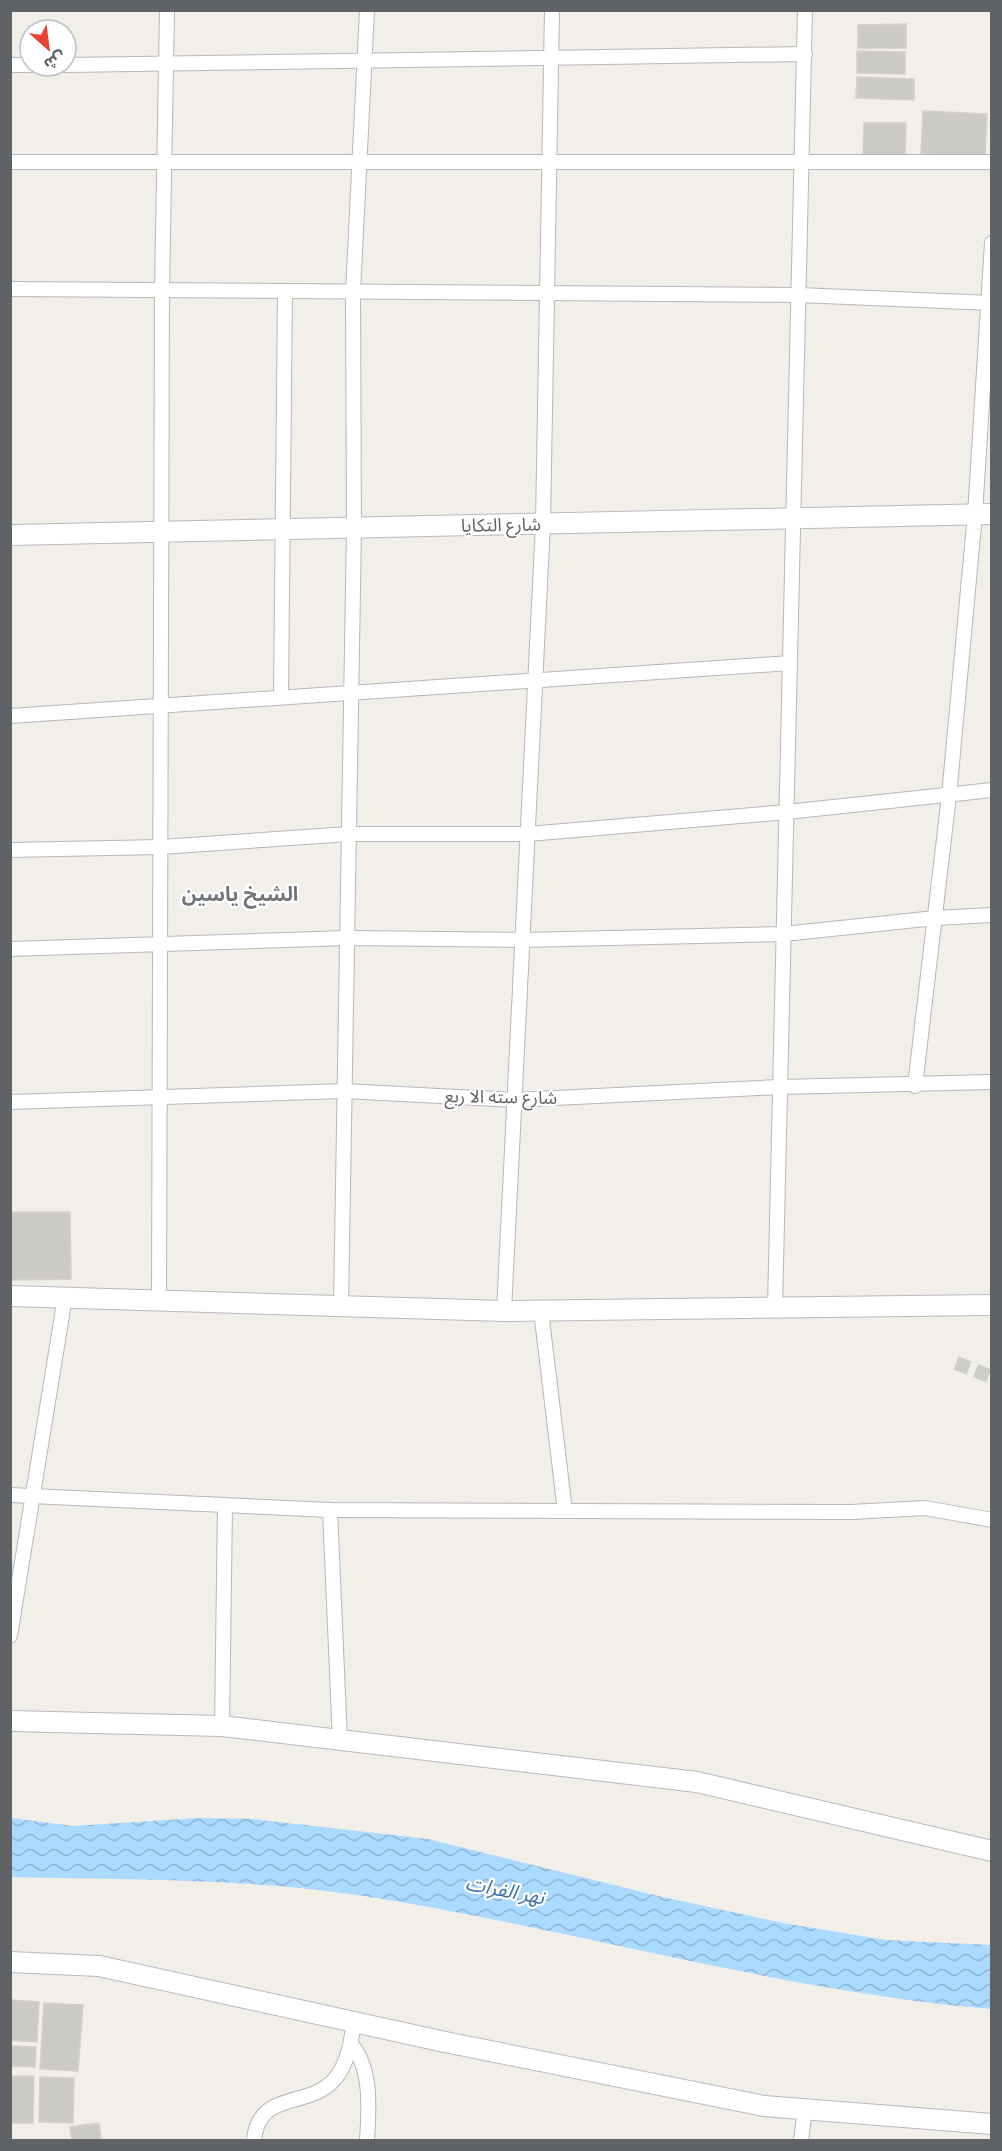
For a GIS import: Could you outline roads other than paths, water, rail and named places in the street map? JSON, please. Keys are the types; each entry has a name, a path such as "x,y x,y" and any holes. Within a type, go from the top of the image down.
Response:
{"street":[{"path":"159,1300 162,290 167,10"},
{"path":"341,1306 354,528 353,292 367,10"},
{"path":"504,1311 543,524 552,10"},
{"path":"775,1308 806,10"},
{"path":"78,64 804,54"},
{"path":"10,162 992,162"},
{"path":"915,1086 983,514 992,243"},
{"path":"10,289 799,295 989,303"},
{"path":"281,697 285,291"},
{"name":"شارع التكايا","path":"10,535 983,514"},
{"path":"10,716 790,663"},
{"path":"10,850 161,848 349,834 528,834 787,812 949,796 992,789"},
{"path":"10,949 160,946 347,938 522,940 784,934 935,918 992,915"},
{"name":"شارع سته الا ربع","path":"10,1102 344,1091 515,1100 780,1087 915,1086 992,1082"},
{"path":"10,1296 504,1311 992,1305"},
{"path":"10,1636 65,1298"},
{"path":"541,1311 565,1511"},
{"path":"10,1495 330,1510 851,1512 925,1508 992,1520"},
{"path":"222,1726 225,1505"},
{"path":"330,1510 340,1741"},
{"path":"10,1721 222,1726 697,1782 992,1851"},
{"path":"10,1962 99,1966 354,2022 764,2106 992,2124"},
{"path":"254,2140 262,2117 271,2107 315,2094 334,2079 345,2063 354,2022"},
{"path":"351,2044 364,2063 368,2119 367,2140"},
{"path":"801,2140 805,2110"}],"water":[{"name":"نهر الفرات","path":"11,1818 73,1826 198,1818 252,1819 428,1839 654,1895 783,1923 886,1940 991,1945 991,2009 833,1988 443,1910 320,1890 232,1883 11,1877"}],"tunnel":[{"path":"956,1363 992,1377"}],"district":[{"name":"الشيخ ياسين","path":"240,894"}]}
